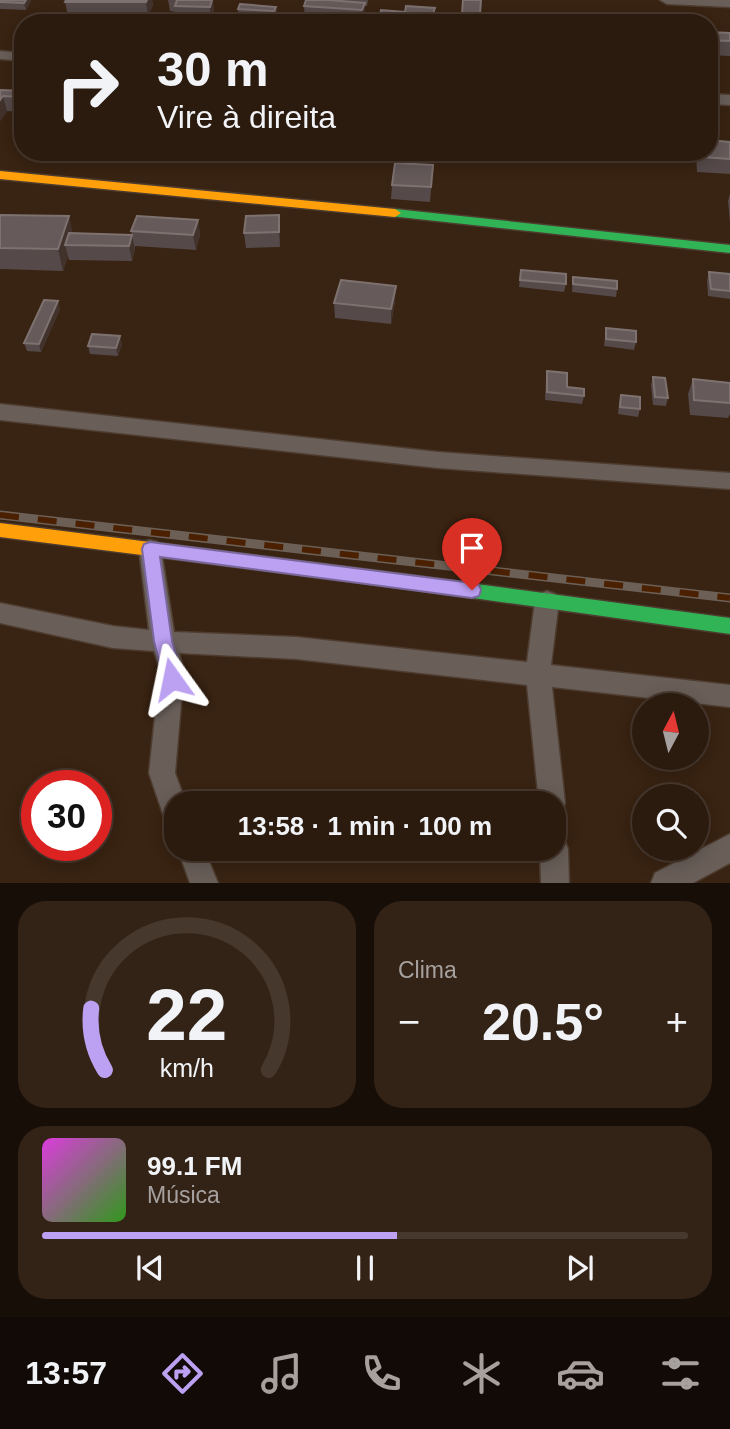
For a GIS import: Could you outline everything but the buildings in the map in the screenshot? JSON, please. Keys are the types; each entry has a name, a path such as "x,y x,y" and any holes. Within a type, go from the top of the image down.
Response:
{"street":[{"path":"667,0 730,3"},
{"path":"0,175 369,210 730,249"},
{"path":"0,412 438,460 730,481"},
{"path":"0,530 730,626"},
{"path":"150,549 163,641 172,670 162,773 168,791"},
{"path":"547,601 538,674 551,791"},
{"path":"0,613 113,637 296,648 730,696"},
{"path":"665,883 730,848"},
{"path":"195,861 204,883"},
{"path":"554,861 555,883"}],"railway":[{"path":"9,516 0,515 730,598"}],"traffic: fast":[{"path":"395,213 730,249"},
{"path":"402,581 730,626"}],"traffic: slow":[{"path":"0,175 395,213"},
{"path":"0,530 402,581"}],"route":[{"path":"172,679 163,641 150,549 472,590"}]}
